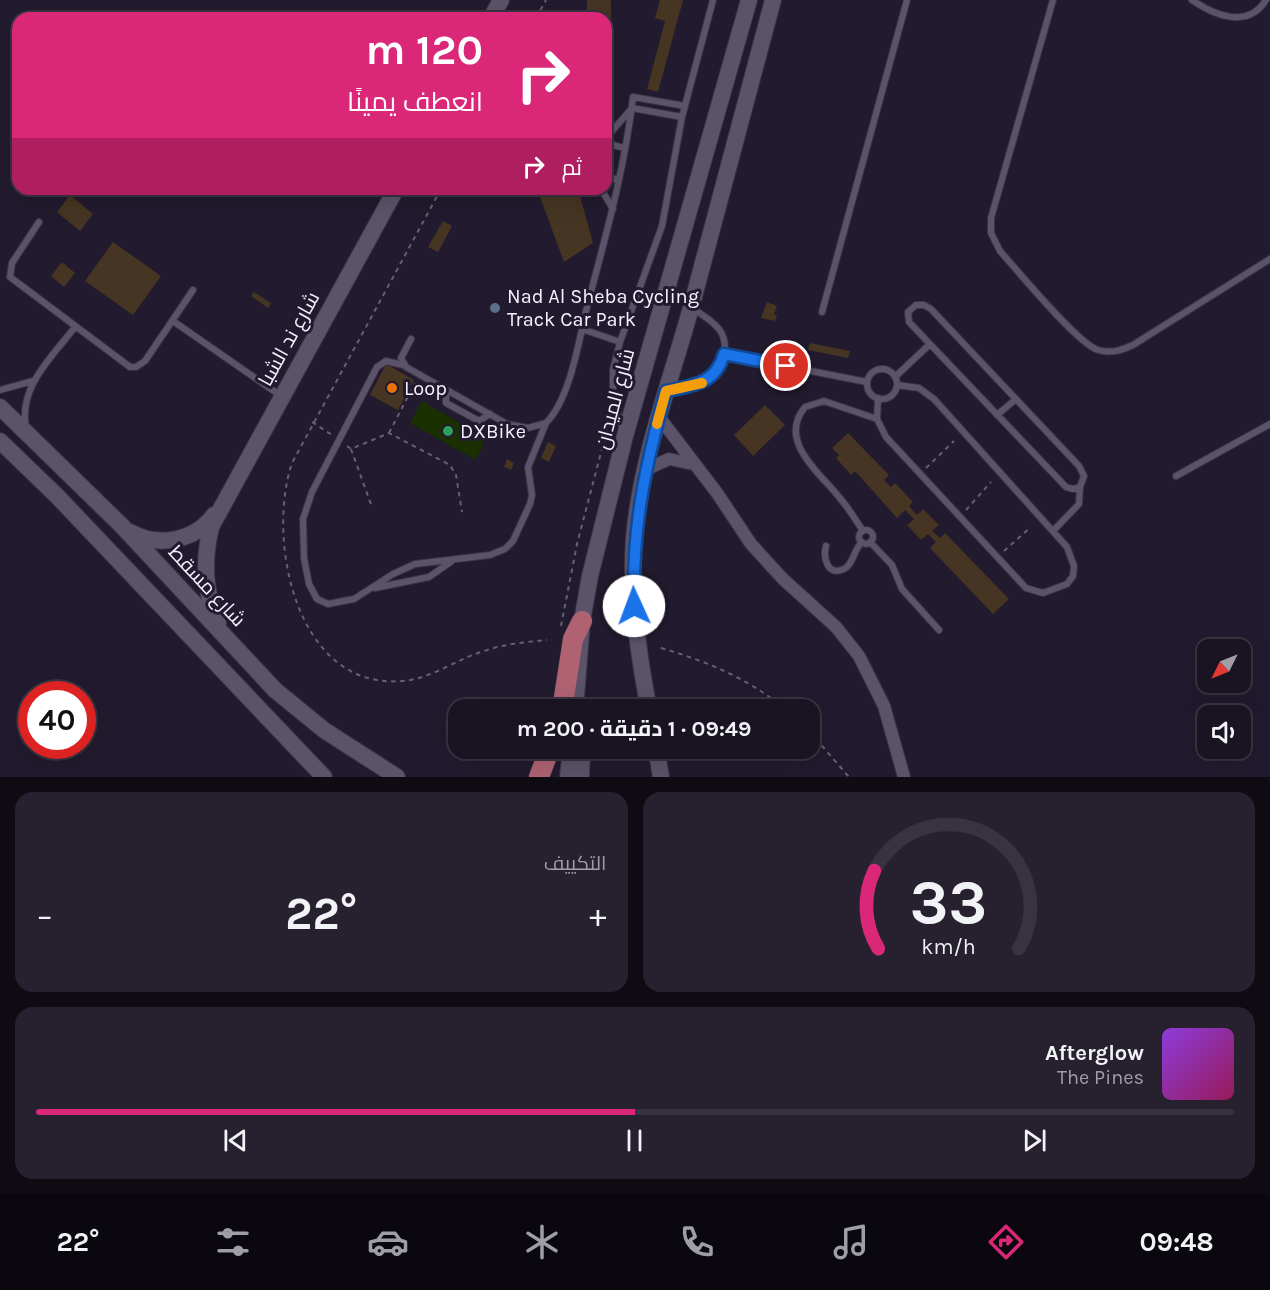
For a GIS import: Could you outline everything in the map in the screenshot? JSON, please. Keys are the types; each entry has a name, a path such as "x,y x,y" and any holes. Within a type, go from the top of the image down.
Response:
{"main road":[{"path":"564,699 573,639 582,621"},
{"path":"539,777 546,759"}],"street":[{"name":"شارع الميدان","path":"577,699 582,621 590,576 626,436 748,0"},
{"path":"647,699 635,632 633,572 638,503 659,417 691,307 773,0"},
{"name":"شارع ند الشبا","path":"228,640 211,604 206,575 207,546 218,509 393,195"},
{"name":"شارع مسقط","path":"0,407 122,526 228,640 301,713 397,777"},
{"path":"659,417 767,562 836,627 859,656 884,706 904,777"},
{"path":"0,441 106,547 324,777"},
{"path":"645,470 669,459 682,459 694,464"},
{"name":"شارع ند الشبا","path":"122,526 146,539 174,540 200,529 218,509"},
{"path":"580,665 584,671 583,699"},
{"path":"568,777 570,759"},
{"path":"581,777 582,759"},
{"path":"658,759 661,777"}],"lane":[{"path":"626,436 614,404 612,379 620,342 663,226 682,117 713,0"},
{"path":"822,312 907,0"},
{"path":"1053,0 991,218 991,233 1000,251 1086,344 1106,352 1120,351 1133,345 1270,259"},
{"path":"1192,0 1215,13 1237,18 1254,14 1266,0"},
{"path":"546,423 528,428 517,428 403,365 386,361 379,364 306,509 303,528 304,558 309,584 317,599 334,605 354,599 393,574 415,564 495,554 513,541 531,499 528,467 546,423 561,401 582,328 613,209 633,97 685,106"},
{"path":"632,108 682,117"},
{"path":"612,131 632,108"},
{"path":"612,145 624,148"},
{"path":"612,179 619,178"},
{"path":"605,195 613,209"},
{"path":"39,222 12,263 10,277 125,364 136,367 145,361 193,290"},
{"path":"1053,531 1079,504 1080,487 1084,480 1082,469 931,309 924,305 916,305 908,312 908,319 930,344 1066,487 1073,489 1080,487"},
{"path":"666,391 698,384 710,378 719,368 724,354 725,338 722,331 691,307"},
{"path":"173,321 281,396"},
{"path":"27,433 25,406 33,381 75,327"},
{"path":"582,328 620,342"},
{"path":"403,365 402,355 411,339"},
{"path":"895,376 930,344"},
{"path":"724,354 867,382"},
{"path":"881,368 891,371 895,376 897,385 888,397 878,398 870,392 867,382 872,373 881,368"},
{"path":"0,390 33,381"},
{"path":"878,398 877,419 886,438 1031,591 1043,593 1062,587 1070,581 1074,566 1070,553 1053,531 934,399 919,388 897,385"},
{"path":"446,390 446,404 474,420 479,421 490,414"},
{"path":"998,415 1016,399"},
{"path":"826,546 824,557 827,565 840,571 848,566 854,552 866,542 872,533 863,531 839,496 806,460 799,447 797,424 805,407 818,401 877,419"},
{"path":"1176,476 1270,424"},
{"path":"863,531 860,538 892,565 902,589 939,630"},
{"path":"374,588 400,585 429,577 452,561"}],"path":[{"path":"351,449 389,433 419,375"},
{"path":"561,626 577,544 614,404"},
{"path":"312,422 351,449 372,507"},
{"path":"389,433 450,465 456,475 462,512"},
{"path":"920,474 954,441"},
{"path":"960,516 991,482"},
{"path":"998,557 1031,527"},
{"path":"378,680 411,680 483,651 547,640"},
{"path":"661,648 701,660 735,676 772,699"},
{"path":"820,744 849,777"}],"green space":[{"name":"DXBike","path":"422,401 486,438 476,460 410,423"}],"building":[{"path":"587,0 611,0 611,12 587,12"},
{"path":"660,0 683,0 658,92 647,89 665,21 655,18"},
{"path":"70,195 93,214 80,231 57,212"},
{"path":"539,195 580,195 593,243 564,262"},
{"path":"443,221 452,226 438,252 428,247"},
{"path":"113,242 161,276 133,315 85,281"},
{"path":"62,262 75,273 64,287 51,276"},
{"path":"254,292 271,303 268,308 251,296"},
{"path":"767,302 777,306 774,314 777,316 775,321 761,318"},
{"path":"810,343 850,351 848,358 808,350"},
{"name":"Loop","path":"386,364 414,380 398,410 370,395"},
{"path":"765,405 785,425 753,456 734,435"},
{"path":"848,433 889,475 884,480 891,487 895,483 913,502 909,506 917,515 923,509 939,525 932,531 940,538 945,533 1009,599 993,614 930,548 936,542 928,534 921,540 907,525 914,519 905,510 897,518 855,471 851,475 836,458 839,455 832,448"},
{"path":"548,442 556,446 549,462 541,458"},
{"path":"507,459 514,463 511,470 504,467"}],"slow traffic":[{"path":"657,424 666,391 702,383"}],"place":[{"name":"Nad Al Sheba Cycling Track Car Park","path":"495,308"},
{"name":"Loop","path":"392,388"},
{"name":"DXBike","path":"448,431"}],"route":[{"path":"634,606 633,555 638,503 666,391 704,382 719,368 724,354 786,366"}]}
